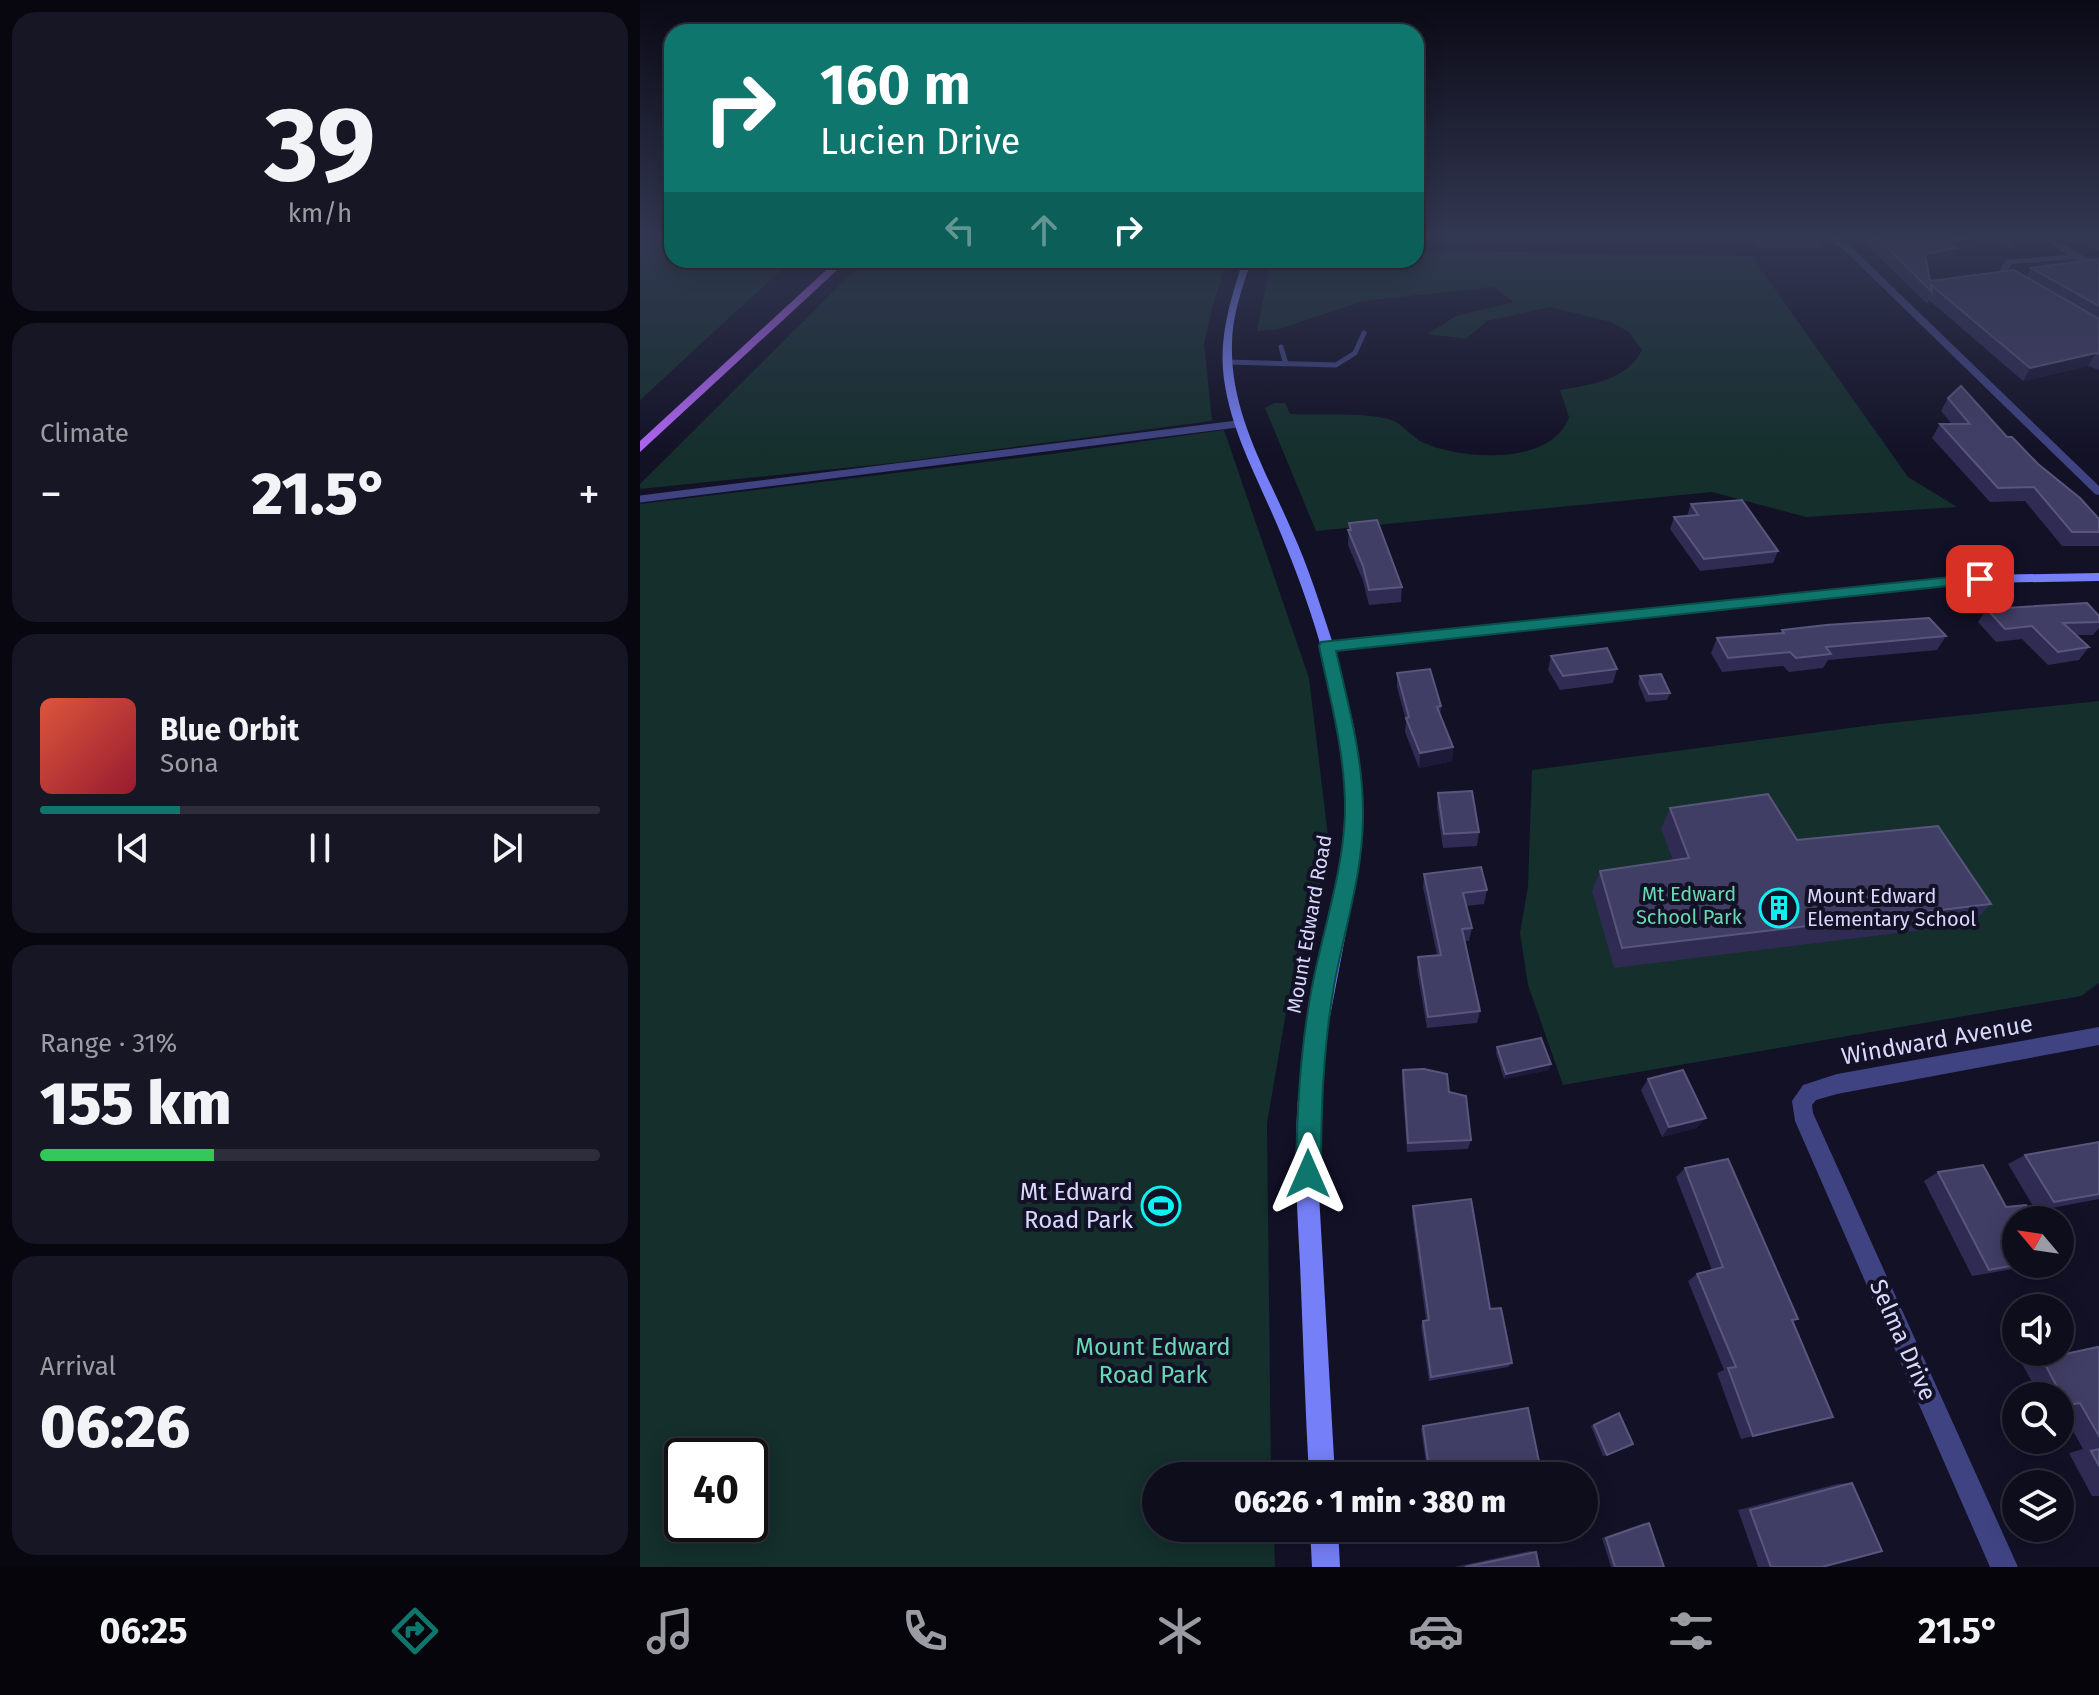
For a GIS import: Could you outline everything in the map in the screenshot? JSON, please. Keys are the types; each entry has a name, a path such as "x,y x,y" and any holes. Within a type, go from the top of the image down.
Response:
{"main road":[{"path":"640,448 789,310"}],"street":[{"name":"Mount Edward Road","path":"1233,310 1227,362 1237,424 1288,535 1327,646 1352,758 1354,815 1350,858 1323,989 1309,1090 1308,1198 1321,1462"},
{"path":"1911,310 2099,492"},
{"path":"1327,646 1980,579 2099,577"},
{"name":"Windward Avenue","path":"1802,1114 1805,1096 1830,1086 2099,1036"},
{"name":"Selma Drive","path":"1802,1114 2004,1567"},
{"path":"1325,1542 1326,1567"}],"lane":[{"path":"1227,362 1336,365 1346,361 1361,346 1364,333"},
{"path":"1281,347 1286,364"},
{"path":"640,499 1237,424"}],"green space":[{"path":"640,310 738,310 640,400"},
{"path":"815,310 1212,310 1204,344 1212,421 893,463 640,489 640,484"},
{"path":"1261,310 1336,310 1276,330 1257,331"},
{"path":"1480,310 1536,310 1487,321 1466,339 1428,334 1456,316"},
{"path":"1563,310 1790,310 1908,477 1957,507 1806,517 1712,492 1316,531 1265,408 1274,403 1285,403 1290,414 1389,419 1420,441 1461,453 1505,455 1526,451 1545,444 1559,433 1569,417 1560,390 1618,375 1636,360 1642,350 1629,332 1611,322"},
{"name":"Mount Edward Road Park","path":"1224,430 1309,678 1329,844 1305,948 1287,1007 1267,1123 1271,1462 1142,1462 1142,1542 1274,1542 1275,1567 640,1567 640,504"},
{"name":"Mt Edward School Park","path":"2099,701 2099,983 2081,996 1563,1085 1528,985 1520,933 1528,886 1532,770 1880,724"}],"building":[{"path":"1961,310 2084,310 2099,319 2099,354 2030,368"},
{"path":"1961,386 2007,437 2012,437 2038,464 2080,498 2099,519 2099,532 2072,532 2034,487 1998,488 1940,424 1970,424 1948,398"},
{"path":"1742,500 1778,551 1704,559 1674,517 1698,515 1691,504"},
{"path":"1377,520 1402,587 1369,590 1348,530 1351,530 1349,523"},
{"path":"2087,603 2099,616 2099,622 2063,623 2089,647 2058,652 2032,626 2005,629 1987,609"},
{"path":"1929,618 1946,636 1826,647 1831,654 1796,658 1790,652 1728,658 1717,638 1784,633 1782,630 1826,625"},
{"path":"1607,648 1617,669 1563,676 1551,656"},
{"path":"1430,669 1441,706 1437,707 1453,747 1420,753 1406,718 1409,717 1397,673"},
{"path":"1661,674 1670,693 1649,694 1640,676"},
{"path":"1472,791 1479,832 1444,834 1438,793"},
{"name":"Mount Edward Elementary School","path":"1768,794 1797,840 1938,826 1991,904 1622,948 1600,871 1689,858 1670,808"},
{"path":"1481,867 1487,890 1463,893 1472,928 1462,929 1480,1011 1428,1017 1418,957 1441,955 1424,874"},
{"path":"1541,1038 1551,1064 1506,1074 1497,1047"},
{"path":"1424,1069 1447,1074 1449,1092 1466,1096 1471,1140 1408,1143 1403,1070"},
{"path":"1683,1070 1706,1118 1669,1127 1648,1079"},
{"path":"2099,1142 2099,1194 2054,1202 2025,1155"},
{"path":"1728,1159 1798,1319 1792,1320 1833,1417 1753,1436 1728,1368 1736,1367 1697,1274 1723,1267 1685,1168"},
{"path":"1983,1165 2005,1206 2002,1206 2002,1268 1989,1270 1938,1172"},
{"path":"1471,1199 1490,1309 1501,1308 1512,1363 1431,1377 1423,1321 1429,1320 1413,1206"},
{"path":"2099,1349 2099,1436 2080,1403 2074,1404 2074,1382 2054,1382 2046,1366 2074,1366 2074,1352"},
{"path":"1528,1408 1539,1462 1428,1462 1423,1426"},
{"path":"1619,1413 1633,1444 1607,1455 1594,1425"},
{"path":"2099,1449 2099,1466 2091,1451"},
{"path":"1852,1483 1882,1551 1822,1567 1771,1567 1750,1510"},
{"path":"1649,1523 1664,1567 1615,1567 1606,1538"},
{"path":"1536,1552 1539,1567 1465,1567"}],"place":[{"name":"Mount Edward Elementary School","path":"1779,908"},
{"name":"Mt Edward Road Park","path":"1161,1206"}],"route":[{"path":"1308,1174 1309,1090 1323,989 1350,858 1354,815 1352,758 1327,646 1980,579"}]}
